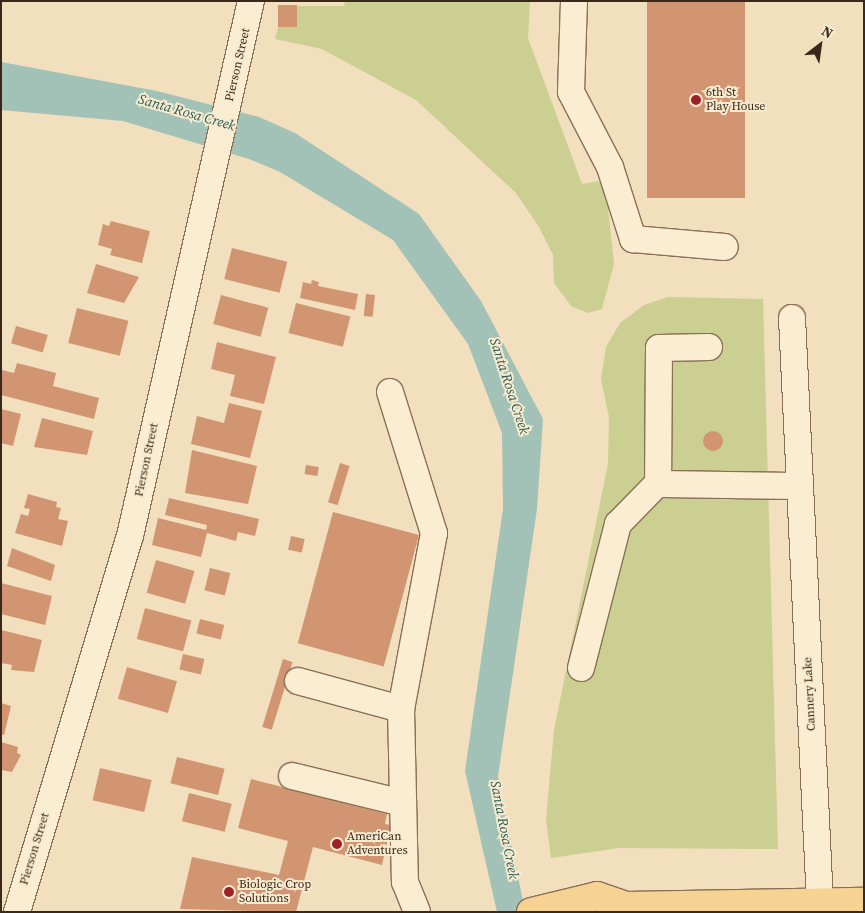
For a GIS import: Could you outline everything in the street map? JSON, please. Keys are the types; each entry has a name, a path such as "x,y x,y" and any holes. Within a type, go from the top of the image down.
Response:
{"main road":[{"path":"531,912 597,896 621,909 864,902"}],"street":[{"name":"Pierson Street","path":"17,912 130,536 209,184 239,68 251,1"},
{"path":"574,1 571,92 610,167 633,239 725,247"},
{"name":"Cannery Lake","path":"792,318 798,486 820,902"},
{"path":"581,668 618,524 658,483 659,348 709,347"},
{"path":"390,392 434,533 401,708 405,882 417,912"},
{"path":"658,483 798,486"},
{"path":"298,681 401,708"},
{"path":"292,776 403,803"}],"green space":[{"path":"345,1 530,1 528,38 582,184 605,180 614,264 602,309 588,313 571,306 554,283 553,255 539,227 516,193 416,100 322,49 275,39 284,6 344,6"},
{"path":"668,297 763,299 778,849 619,848 551,858 546,820 554,730 608,464 609,417 601,379 606,347 620,323 644,305"}],"water":[{"name":"Santa Rosa Creek","path":"1,62 157,91 259,117 295,133 419,214 481,301 543,419 537,509 498,776 525,912 497,912 465,771 503,509 502,433 468,344 393,240 280,172 249,159 123,121 1,110"}],"building":[{"name":"6th St Play House","path":"647,1 745,1 745,198 647,198"},
{"path":"278,5 297,5 297,27 278,27"},
{"path":"111,221 150,231 142,263 110,255 112,249 98,245 103,224 109,226"},
{"path":"232,248 287,262 280,293 224,279"},
{"path":"96,264 139,277 124,303 87,293"},
{"path":"312,280 319,282 318,286 358,294 355,310 300,298 303,282 311,284"},
{"path":"366,294 375,295 373,317 364,316"},
{"path":"221,295 268,308 261,337 213,324"},
{"path":"296,303 350,317 343,347 289,333"},
{"path":"77,308 128,321 120,356 68,343"},
{"path":"16,326 48,335 43,352 11,343"},
{"path":"217,342 276,357 264,404 230,396 235,375 211,369"},
{"path":"17,363 56,373 53,386 99,398 94,419 1,395 2,370 14,373"},
{"path":"229,403 262,411 250,458 191,444 197,416 224,423"},
{"path":"1,409 21,414 13,446 1,443"},
{"path":"42,418 93,431 87,455 34,447"},
{"path":"709,431 717,431 723,437 723,445 717,451 709,451 703,445 703,437"},
{"path":"192,450 257,466 248,504 185,493"},
{"path":"340,463 350,466 338,505 328,502"},
{"path":"306,465 319,467 317,476 305,474"},
{"path":"28,494 57,502 56,507 61,508 58,519 68,521 62,546 15,533 21,514 28,516 30,509 24,508"},
{"path":"169,498 259,519 255,536 238,532 236,541 207,533 201,557 152,545 158,518 206,530 207,525 165,515"},
{"path":"333,512 419,535 384,666 298,643"},
{"path":"291,536 305,539 302,553 288,550"},
{"path":"12,548 55,565 51,581 7,566"},
{"path":"156,560 194,571 185,604 147,593"},
{"path":"210,568 230,573 225,595 204,590"},
{"path":"1,583 52,596 45,625 1,614"},
{"path":"145,608 191,620 183,651 137,639"},
{"path":"200,619 224,625 221,640 196,634"},
{"path":"1,630 42,640 34,672 11,670 12,665 1,663"},
{"path":"183,654 204,659 201,675 179,670"},
{"path":"283,659 293,662 272,730 262,727"},
{"path":"127,667 177,681 168,713 118,699"},
{"path":"1,703 11,706 4,735 1,734"},
{"path":"1,742 18,747 17,753 21,755 12,772 1,770"},
{"path":"177,757 225,769 218,795 170,783"},
{"path":"100,768 152,780 144,812 93,800"},
{"name":"AmeriCan Adventures","path":"251,779 387,814 385,824 391,825 382,865 313,847 296,912 180,909 192,857 279,875 288,841 238,828"},
{"path":"189,793 232,804 225,832 182,821"}],"place":[{"name":"6th St Play House","path":"696,100"},
{"name":"AmeriCan Adventures","path":"337,844"},
{"name":"Biologic Crop Solutions","path":"229,892"}]}
